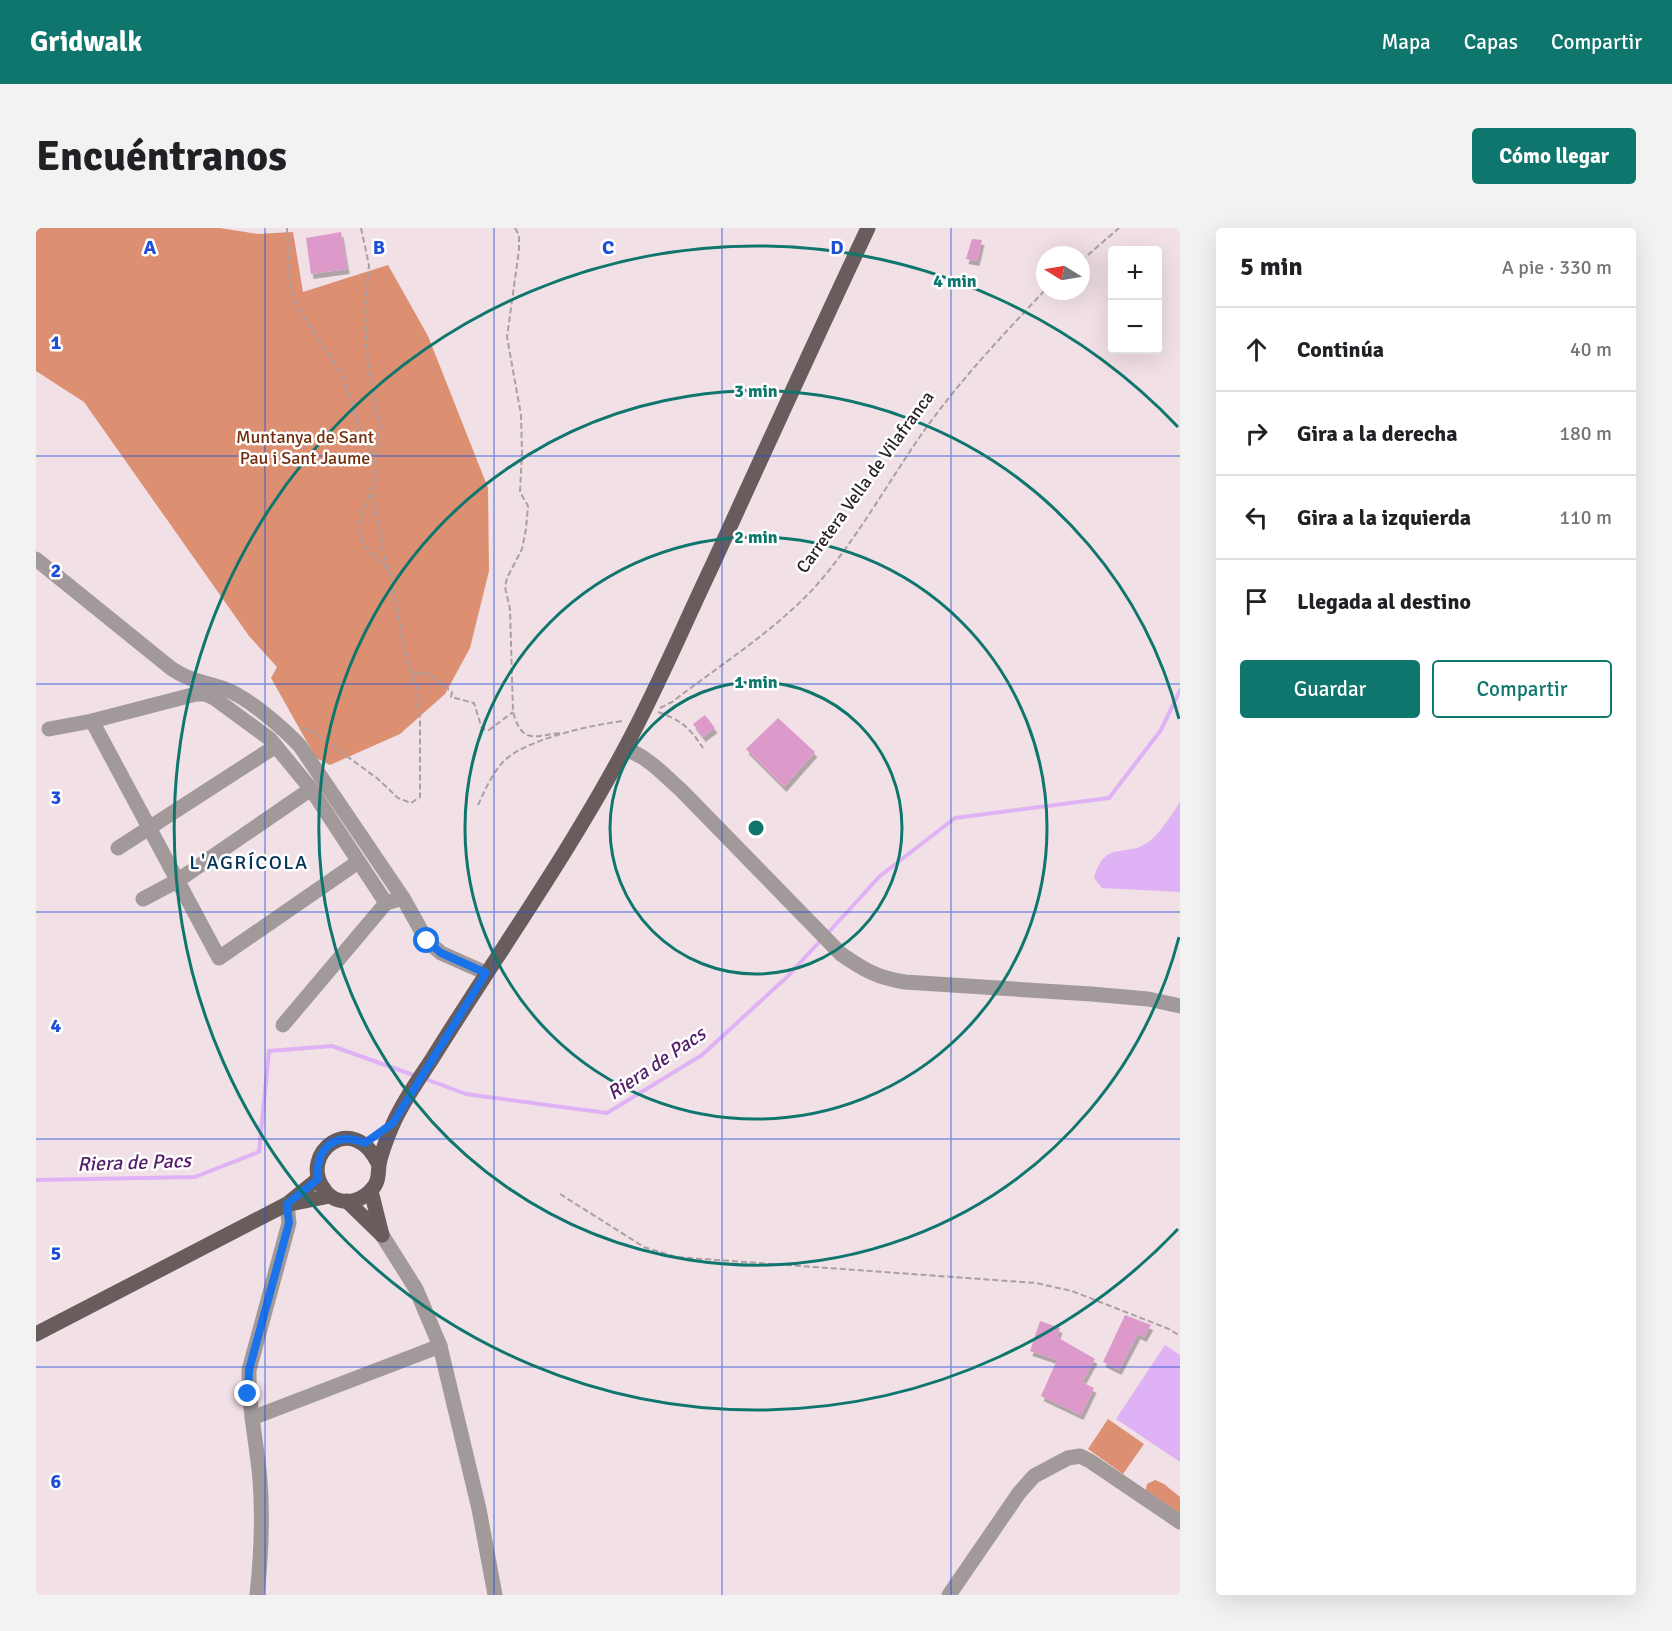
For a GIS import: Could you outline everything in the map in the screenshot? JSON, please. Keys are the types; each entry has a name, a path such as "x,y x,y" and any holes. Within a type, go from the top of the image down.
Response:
{"main road":[{"path":"287,1204 330,1196 348,1201 359,1199 371,1191 379,1175 379,1165 393,1123 580,826 641,718 868,228"},
{"path":"365,1143 393,1123"},
{"path":"330,1196 318,1179 318,1161 327,1146 346,1138 365,1143 374,1153 379,1165"},
{"path":"36,1334 287,1204 318,1179"},
{"path":"371,1191 382,1235"},
{"path":"348,1201 382,1235"}],"street":[{"path":"36,559 172,669 186,678 234,693 284,729 300,746 403,898 427,941 441,953 486,973"},
{"path":"49,729 92,721 196,694 205,694 214,698 261,731 276,746 311,789 386,903"},
{"path":"92,721 219,958 358,862"},
{"path":"118,848 276,746"},
{"path":"625,749 641,756 680,789 841,954 862,969 886,979 1148,999 1180,1006"},
{"path":"143,899 177,881 311,789"},
{"path":"283,1025 386,903 403,898"},
{"path":"257,1595 261,1537 260,1480 248,1394 249,1370 289,1223 287,1204"},
{"path":"382,1235 416,1289 440,1346 479,1509 495,1595"},
{"path":"252,1418 440,1346"},
{"path":"949,1595 1018,1493 1034,1476 1068,1458 1080,1456 1090,1461 1180,1522"}],"path":[{"path":"287,228 290,287 303,316 340,371 357,422 375,463"},
{"path":"361,228 369,265 365,311 368,365 380,427 375,463 376,479 362,513 360,534 363,544 390,572"},
{"path":"515,228 519,235 519,250 507,337 521,415 520,492 528,506 522,549 507,578 505,587 510,609 513,712 517,725 523,733 532,738 572,733 598,724"},
{"path":"1090,253 1119,228"},
{"name":"Carretera Vella de Vilafranca","path":"703,748 692,731 675,718 655,711 672,702 763,634 814,588 847,546 957,386 1007,328 1036,299"},
{"path":"284,729 297,728 314,732 378,779 398,798 411,803 420,797 418,691 400,631 372,491"},
{"path":"413,674 428,673 452,692 451,697 474,703 482,729 489,730 513,712"},
{"path":"478,805 495,772 516,751 598,724 641,718"},
{"path":"560,1194 644,1247 676,1257 1036,1283 1072,1291 1170,1329 1180,1336"}],"green space":[{"name":"Muntanya de Sant Pau i Sant Jaume","path":"36,228 220,228 258,234 293,232 303,292 388,265 428,336 488,488 489,571 470,648 445,694 400,734 330,765 316,758 271,678 277,667 249,636 84,402 36,371"},
{"path":"1108,1419 1144,1444 1123,1474 1088,1449"},
{"path":"1155,1480 1180,1497 1180,1522 1144,1498 1147,1484"}],"shaded area":[{"path":"1180,802 1180,892 1102,888 1094,878 1105,857 1111,853 1143,845 1152,839"},
{"path":"1165,1345 1180,1355 1180,1462 1116,1419"}],"building":[{"path":"341,232 347,269 311,274 306,238"},
{"path":"972,239 982,240 977,261 966,259"},
{"path":"705,715 715,728 703,737 693,724"},
{"path":"778,718 815,752 784,787 746,749"},
{"path":"1125,1315 1151,1325 1144,1337 1138,1334 1119,1370 1103,1362"},
{"path":"1040,1321 1060,1328 1057,1337 1095,1359 1082,1382 1094,1388 1081,1415 1041,1396 1057,1360 1030,1351"}],"waterway":[{"name":"Riera de Pacs","path":"827,934 880,876 955,818 1109,798 1161,730 1180,690"},
{"name":"Riera de Pacs","path":"423,1078 466,1094 607,1113 702,1055 788,976 822,939"},
{"name":"Riera de Pacs","path":"36,1180 195,1177 259,1152 269,1051 332,1046 416,1076"}],"district":[{"name":"L'AGRÍCOLA","path":"249,862"}],"route":[{"path":"248,1394 249,1370 289,1223 287,1204 318,1179 318,1161 327,1146 346,1138 365,1143 393,1123 486,973 441,953 427,941"}]}
